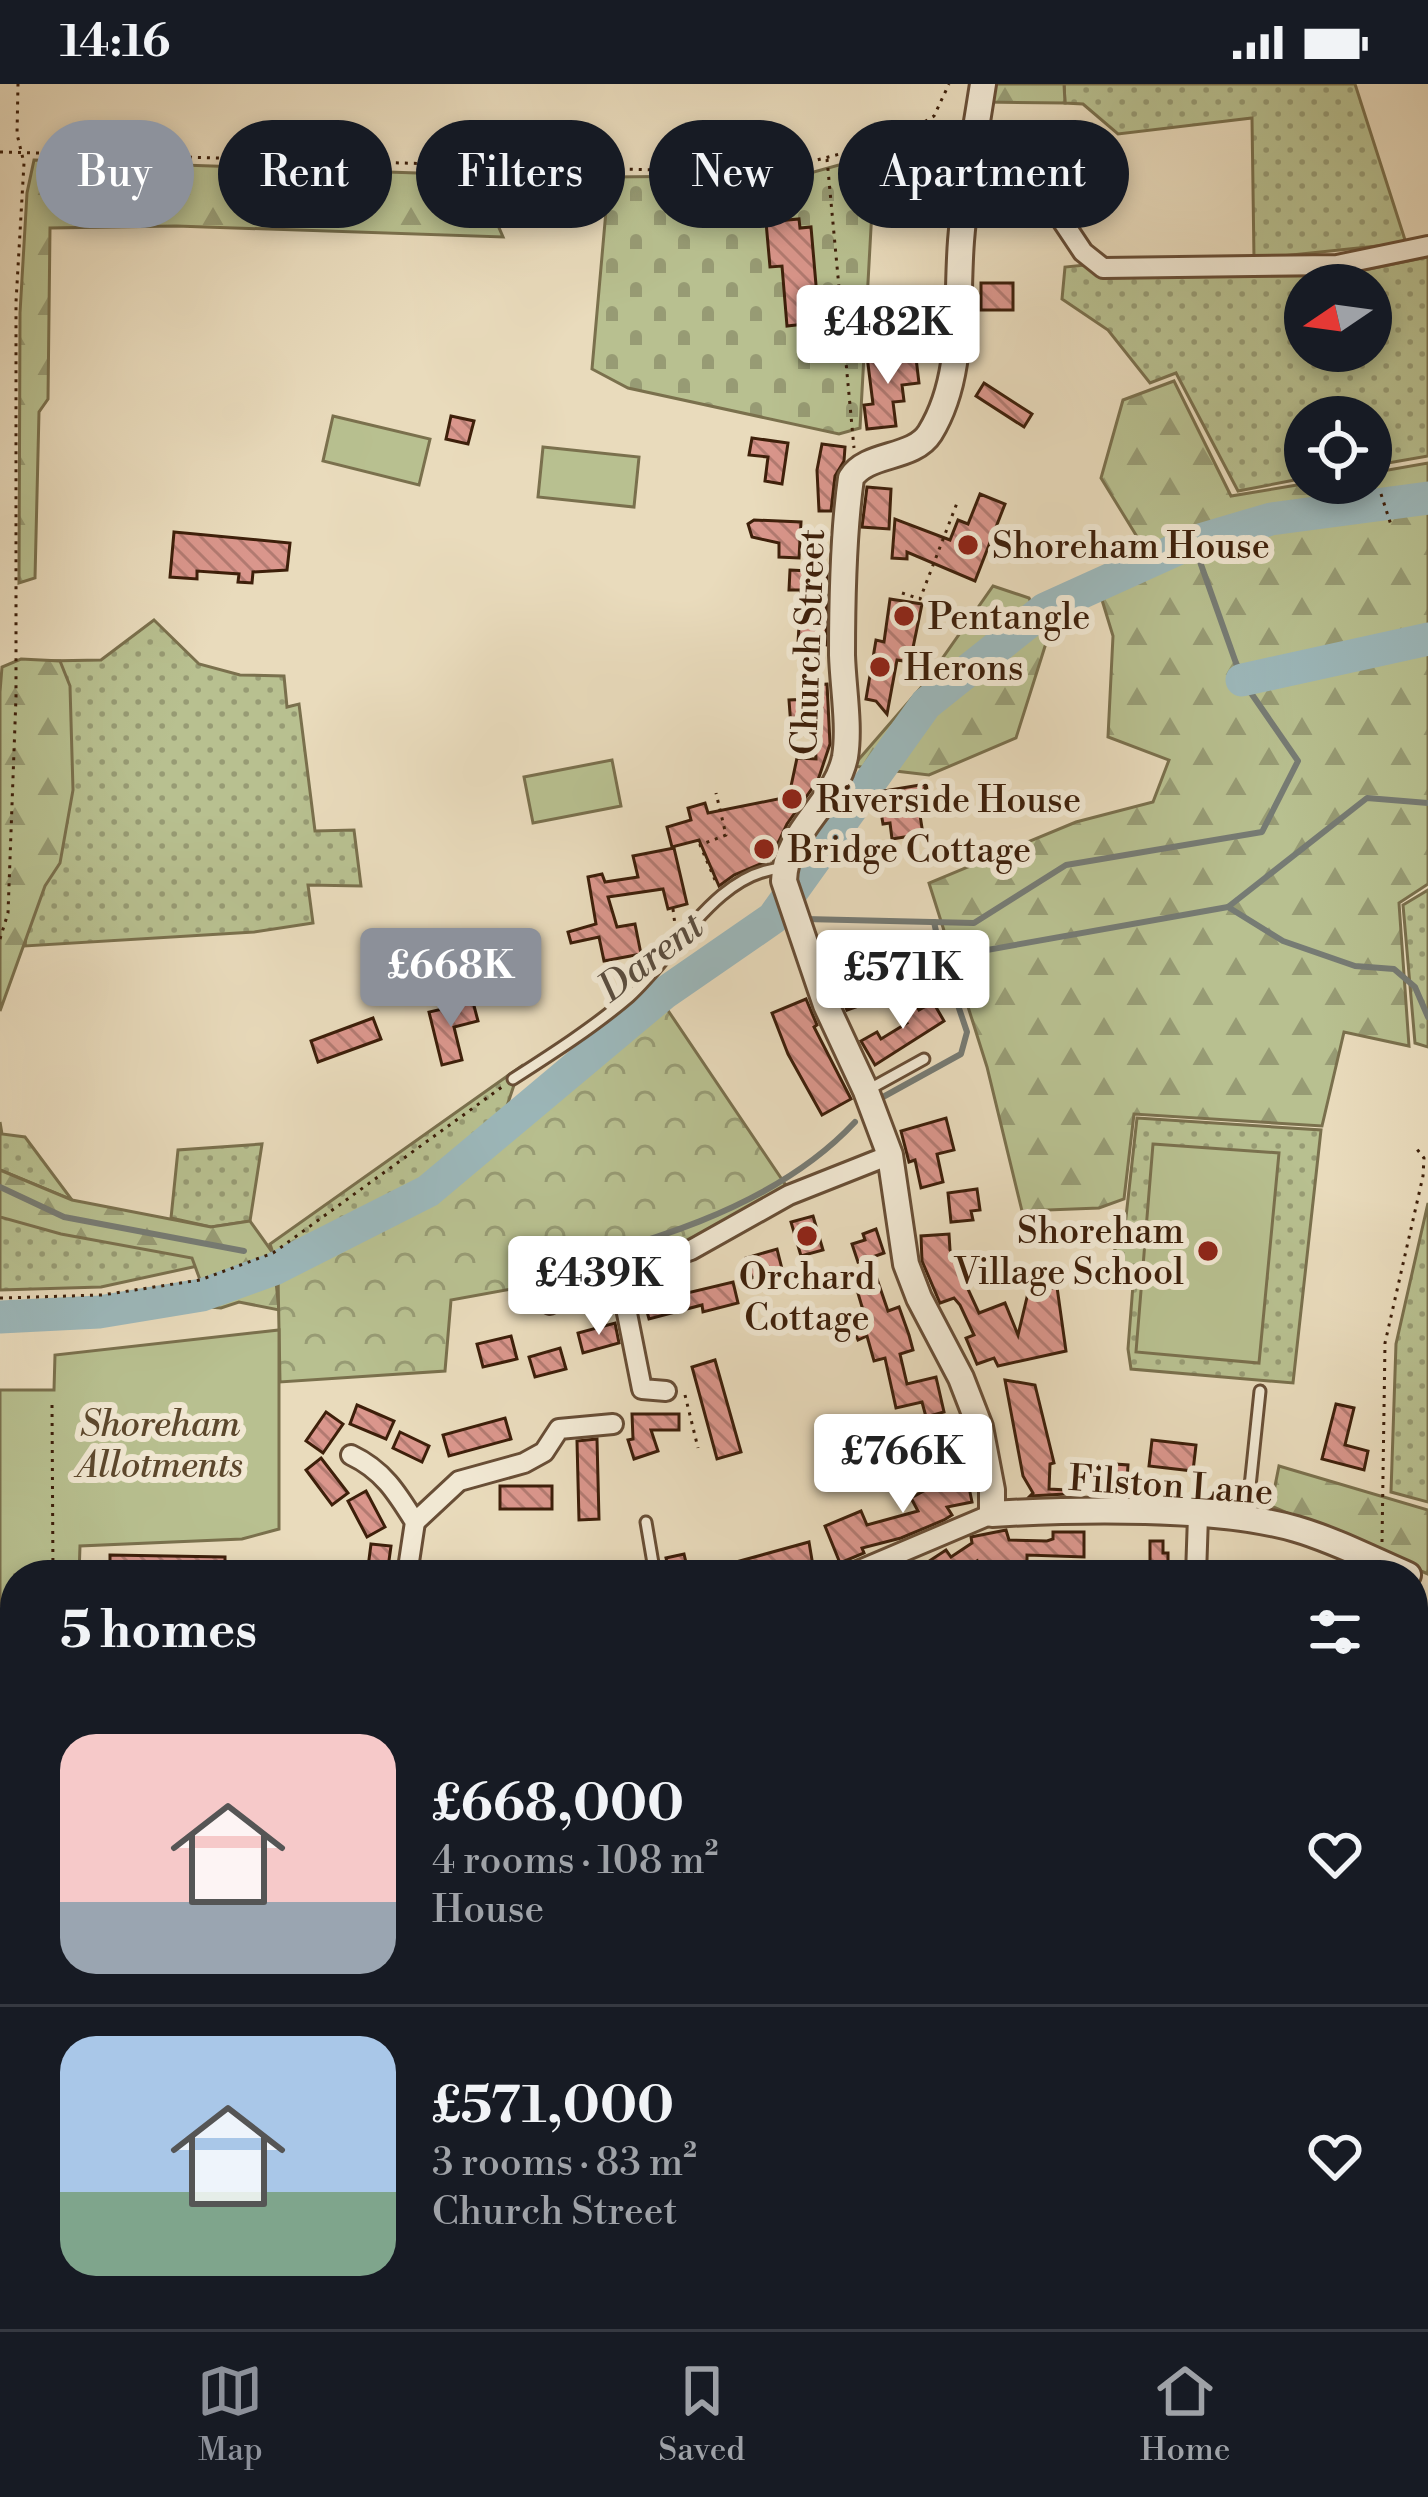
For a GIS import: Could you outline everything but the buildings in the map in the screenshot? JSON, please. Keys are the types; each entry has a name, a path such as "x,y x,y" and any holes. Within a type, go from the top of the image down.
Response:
{"street":[{"path":"977,120 982,84"},
{"path":"873,462 928,436 958,342 965,228"},
{"path":"1067,228 1083,252 1103,268 1337,265 1428,246"},
{"name":"Church Street","path":"784,874 806,820 836,781 845,757 842,653 851,478 873,462"},
{"path":"784,874 826,1005 890,1155 906,1264 980,1426 992,1490 992,1514 883,1560"},
{"path":"550,1304 614,1270 691,1250 789,1195 890,1155"},
{"path":"614,1270 642,1389 666,1391"},
{"path":"409,1560 415,1522 459,1481 524,1463 544,1452 559,1429 614,1424"},
{"path":"351,1455 390,1482 415,1522"},
{"name":"Filston Lane","path":"992,1514 1054,1511 1246,1521 1295,1529 1361,1560"},
{"path":"1197,1560 1198,1516"}],"lane":[{"path":"513,1079 628,998 678,947 720,893 773,868 784,874"},
{"path":"866,1091 925,1059"},
{"path":"1246,1521 1260,1391"},
{"path":"646,1522 652,1560"}],"path":[{"path":"0,940 8,913 15,740 16,302 24,163 17,134 18,84"},
{"path":"927,120 934,116 949,84"},
{"path":"0,152 692,171 794,166 838,156"},
{"path":"827,159 850,431 873,462"},
{"path":"830,294 838,297"},
{"path":"902,592 920,598 957,503"},
{"path":"1385,504 1390,525"},
{"path":"716,793 725,835 700,845 720,893"},
{"path":"0,1298 102,1295 200,1280 273,1253 513,1079"},
{"path":"1374,1560 1385,1343 1424,1176 1424,1158 1416,1148"},
{"path":"603,1245 614,1270"},
{"path":"666,1391 685,1395 698,1448"},
{"path":"52,1405 53,1560"}],"green space":[{"path":"987,84 1064,84 1065,103 985,102"},
{"path":"1064,84 1355,84 1406,243 1254,259 1252,118 1129,133 1129,120 1102,120 1083,104 1065,103"},
{"path":"36,160 36,228 50,228 48,399 39,412 35,578 19,583 20,313 27,193"},
{"path":"194,165 218,166 218,227 194,227"},
{"path":"838,165 838,228 871,228 860,428 839,434 628,388 592,369 604,228 625,228 625,177 649,177 649,228 814,228 814,172"},
{"path":"392,172 416,173 416,228 499,228 503,237 235,228 392,228"},
{"path":"1428,257 1428,456 1392,462 1392,396 1284,396 1284,482 1238,491 1176,373 1150,383 1108,330 1062,299 1065,267 1085,265 1101,278 1284,276 1284,372 1392,372 1392,264"},
{"path":"1174,381 1231,496 1284,487 1284,504 1392,504 1392,469 1428,463 1428,884 1399,903 1409,1046 1344,1032 1322,1126 1134,1114 1124,1199 1099,1208 1022,1211 987,1067 929,883 1076,822 1153,802 1169,760 1108,737 1113,636 1095,577 1147,553 1101,478 1123,400"},
{"path":"333,416 430,439 419,485 323,461"},
{"path":"543,447 639,457 634,507 538,497"},
{"path":"993,586 1029,598 1047,640 1016,738 929,775 853,766 925,683"},
{"path":"154,620 199,664 240,675 284,676 287,707 299,704 315,831 354,830 361,886 308,885 313,923 254,932 25,946 50,706 46,661 101,660"},
{"path":"21,659 60,661 70,686 73,790 60,863 45,886 0,1011 0,692 2,667"},
{"path":"612,760 621,806 533,823 524,777"},
{"path":"1428,890 1428,1047 1415,1043 1403,905"},
{"path":"665,1006 787,1187 688,1242 595,1274 451,1300 445,1371 280,1382 278,1277 352,1235 433,1198"},
{"path":"520,1067 505,1112 420,1186 298,1247 273,1253 270,1244"},
{"name":"Shoreham Village School","path":"1137,1118 1321,1130 1293,1383 1131,1369 1128,1349 1134,1272 1110,1269 1110,1261 1125,1226"},
{"path":"0,1122 2,1134 25,1137 72,1200 0,1170"},
{"path":"262,1144 250,1221 211,1227 171,1218 178,1150"},
{"path":"1153,1144 1279,1153 1259,1363 1136,1352"},
{"path":"0,1170 72,1200 211,1227 250,1221 273,1253 279,1310 239,1302 210,1307 192,1258 61,1234 0,1217"},
{"path":"1428,1203 1428,1502 1391,1492 1396,1344"},
{"path":"0,1205 216,1262 101,1287 0,1290"},
{"name":"Shoreham Allotments","path":"279,1330 279,1529 242,1539 80,1546 80,1560 0,1560 0,1390 54,1390 55,1355"},
{"path":"1279,1466 1428,1510 1428,1560 1396,1560 1271,1506"}],"waterway":[{"name":"Darent","path":"0,1317 99,1312 202,1295 274,1269 428,1191 663,994 773,918 926,704 1045,609 1193,542 1271,519 1428,498"},
{"path":"805,919 974,923 1066,865 1262,832 1298,761 1242,680 1193,542"},
{"name":"Darent","path":"1242,680 1428,639"},
{"path":"942,958 1228,907 1367,798 1428,803"},
{"path":"1228,907 1283,941 1355,966 1394,969 1415,987 1428,1017"},
{"path":"773,918 792,918"},
{"path":"883,1097 961,1054 967,1032 934,922"},
{"path":"520,1275 655,1238 743,1202 784,1180 855,1122"},
{"path":"0,1187 64,1217 244,1251"}],"place":[{"name":"Shoreham House","path":"968,545"},
{"name":"Pentangle","path":"904,616"},
{"name":"Herons","path":"880,667"},
{"name":"Riverside House","path":"792,799"},
{"name":"Bridge Cottage","path":"764,849"},
{"name":"Orchard Cottage","path":"807,1236"},
{"name":"Shoreham Village School","path":"1208,1251"}]}
